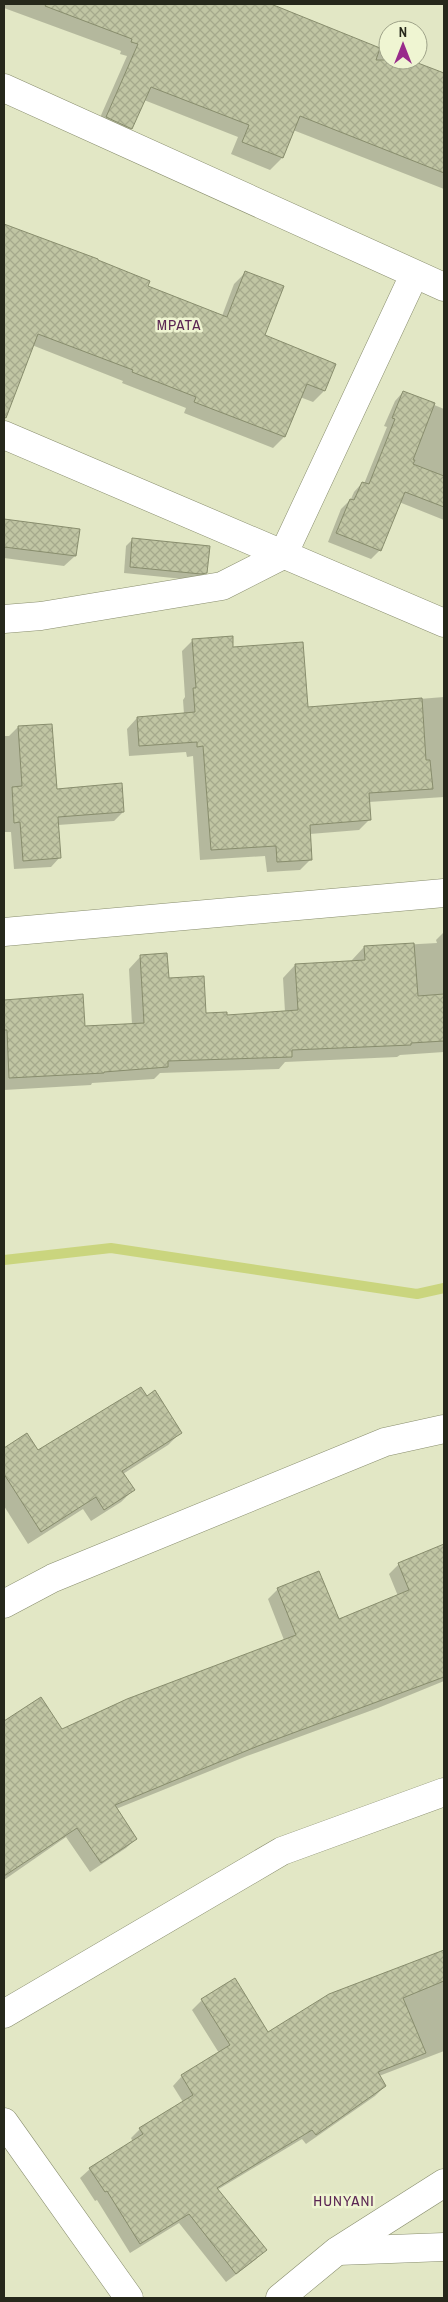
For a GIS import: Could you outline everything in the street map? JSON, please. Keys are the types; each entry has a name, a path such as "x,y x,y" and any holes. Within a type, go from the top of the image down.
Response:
{"street":[{"path":"4,88 444,287"},
{"path":"4,619 41,616 222,586 283,555 414,275"},
{"path":"4,434 444,623"},
{"path":"4,932 444,893"},
{"path":"4,1604 53,1578 385,1442 444,1429"},
{"path":"4,2014 282,1851 444,1792"},
{"path":"4,2122 129,2298"},
{"path":"280,2298 337,2251 444,2183"},
{"path":"337,2251 444,2247"}],"building":[{"path":"46,4 271,4 378,47 376,60 378,60 378,70 428,70 428,67 444,73 444,173 300,116 283,158 242,142 249,125 151,87 132,129 106,117 138,44 131,42 132,39 45,6"},
{"path":"4,224 98,259 150,281 148,286 227,317 245,271 284,286 265,335 336,364 325,391 307,384 285,437 194,402 196,397 132,372 133,370 38,334 6,418 4,417"},
{"path":"403,391 435,403 413,464 444,476 444,507 405,492 381,551 336,533 350,499 354,500 362,482 369,484 395,419 392,418"},
{"path":"4,519 80,529 76,556 4,547"},
{"path":"132,538 210,546 207,573 130,567"},
{"path":"233,636 233,647 303,642 308,707 422,698 426,760 430,760 433,789 369,793 371,820 310,825 312,860 277,862 276,846 211,850 203,746 197,747 197,742 139,746 137,717 195,712 193,688 196,688 192,639"},
{"path":"52,724 57,789 122,783 124,812 58,817 61,858 23,861 20,822 14,823 12,787 22,786 18,726"},
{"path":"414,943 418,996 444,994 444,1041 411,1043 411,1045 292,1050 292,1057 168,1061 168,1067 104,1073 9,1078 7,1030 4,1030 4,1000 83,994 85,1026 144,1023 140,955 167,953 169,978 204,976 206,1013 227,1012 227,1015 298,1010 295,964 365,960 364,946"},
{"path":"141,1387 147,1396 155,1390 182,1433 122,1471 135,1490 104,1510 96,1497 41,1532 4,1474 4,1448 27,1433 38,1450"},
{"path":"444,1544 444,1677 258,1746 115,1805 137,1839 101,1863 77,1828 4,1876 4,1721 41,1697 62,1729 127,1699 296,1635 277,1588 319,1571 339,1619 409,1590 398,1563"},
{"path":"444,1950 444,1981 403,1998 426,2053 378,2072 386,2086 316,2135 312,2130 217,2188 267,2250 236,2274 189,2214 140,2244 107,2191 105,2192 89,2168 143,2134 139,2128 193,2095 181,2075 230,2045 201,1999 235,1978 268,2032 329,1994"}],"waterway":[{"path":"4,1260 111,1248 417,1294 444,1288"}],"district":[{"name":"MPATA","path":"179,324"},
{"name":"HUNYANI","path":"344,2200"}]}
